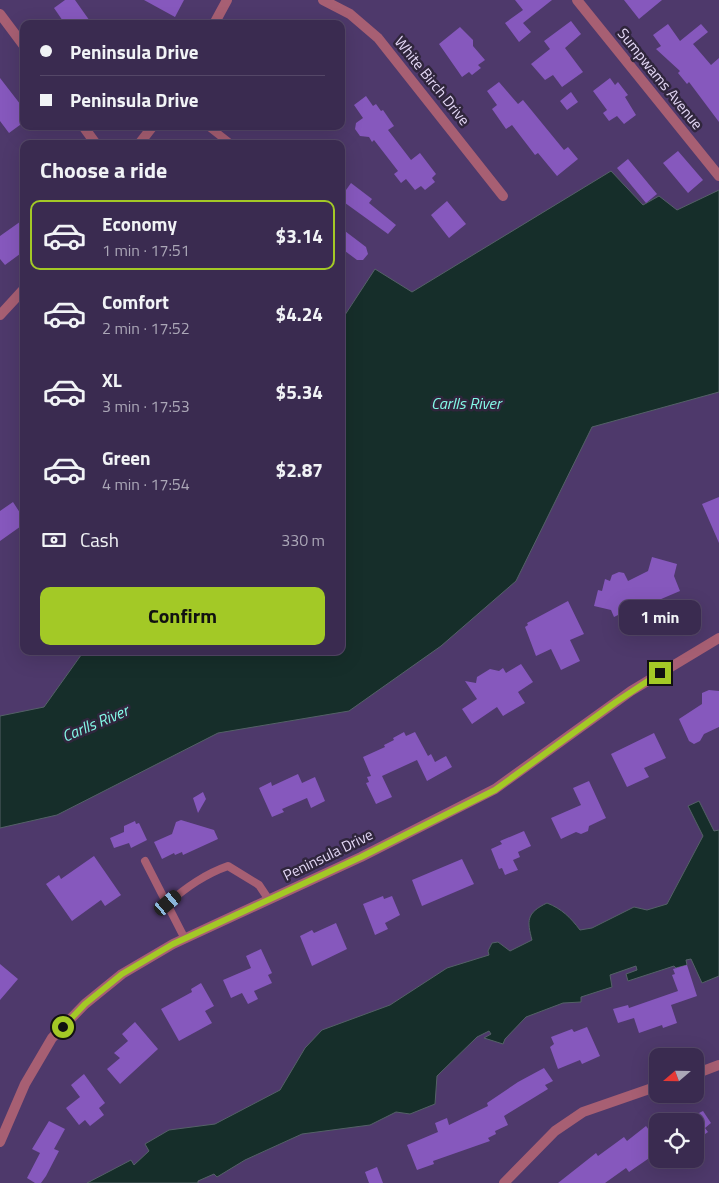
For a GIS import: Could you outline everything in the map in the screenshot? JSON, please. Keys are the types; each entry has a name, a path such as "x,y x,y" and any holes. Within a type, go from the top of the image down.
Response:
{"street":[{"path":"216,20 227,0"},
{"name":"White Birch Drive","path":"323,0 350,14 378,38 503,196"},
{"name":"Sumpwams Avenue","path":"577,0 719,176"},
{"path":"0,14 20,41"},
{"path":"142,140 150,130"},
{"path":"0,315 20,293"},
{"name":"Peninsula Drive","path":"0,1142 25,1084 52,1038 85,1004 122,974 185,939 361,857 495,790 631,691 719,638"},
{"path":"704,1070 719,1064"},
{"path":"504,1183 555,1131 583,1112 649,1089"}],"lane":[{"path":"213,130 226,140"},
{"path":"145,861 185,939"},
{"path":"168,903 188,886 212,871 228,866 259,885 269,900"}],"water":[{"name":"Carlls River","path":"611,171 643,205 659,196 677,210 719,190 719,392 592,427 516,581 441,646 349,711 218,733 57,815 0,828 0,716 44,707 81,655 345,655 345,315 375,269 412,292"},
{"path":"699,801 714,831 719,830 719,976 702,983 691,959 686,960 687,965 676,968 674,966 628,981 626,974 637,970 636,966 610,975 612,987 581,997 581,1002 563,1003 526,1017 505,1039 503,1044 484,1038 491,1034 489,1031 477,1037 437,1076 435,1104 410,1114 396,1112 370,1125 302,1134 245,1160 217,1177 214,1174 198,1181 198,1183 87,1183 131,1160 134,1165 149,1151 145,1144 169,1130 215,1124 280,1090 305,1048 322,1030 390,1005 447,968 489,955 488,951 492,943 498,942 510,951 532,940 529,928 530,918 535,910 547,903 565,914 580,930 592,928 634,907 647,910 667,904 703,836 688,806"}],"building":[{"path":"65,0 75,0 89,20 62,20 54,8"},
{"path":"144,0 184,0 175,17"},
{"path":"515,0 552,0 523,23 531,32 519,42 505,23 523,10"},
{"path":"624,0 662,0 639,19"},
{"path":"571,21 581,34 565,48 583,72 562,87 553,75 545,80 531,64 550,49 544,41"},
{"path":"668,24 680,41 701,24 708,32 693,44 711,65 719,58 719,122 689,82 687,84 678,73 680,71 656,49 661,46 653,35"},
{"path":"460,27 473,40 473,46 485,60 478,65 481,68 472,75 469,72 462,77 439,44"},
{"path":"0,78 20,104 20,125 9,133 0,121"},
{"path":"610,78 615,85 618,82 628,95 625,97 636,115 624,124 617,116 609,121 603,113 607,110 593,91"},
{"path":"499,82 518,104 523,100 564,150 568,147 578,159 557,176 538,153 535,155 512,125 506,129 492,109 497,105 487,91"},
{"path":"571,92 578,102 567,110 560,101"},
{"path":"366,96 373,106 376,104 381,111 383,110 394,126 388,130 411,160 420,153 436,174 432,178 435,182 425,190 421,186 415,190 406,179 401,183 394,174 398,171 374,140 372,142 369,137 360,136 355,129 356,123 363,118 354,105"},
{"path":"678,151 703,180 688,193 663,163"},
{"path":"628,159 657,194 646,203 617,168"},
{"path":"351,183 372,199 369,203 396,225 388,234 345,203 345,191"},
{"path":"447,201 466,224 449,238 431,215"},
{"path":"20,222 20,254 5,265 0,259 0,236"},
{"path":"345,231 366,247 368,254 363,260 357,260 345,251"},
{"path":"719,497 719,543 702,504"},
{"path":"13,502 20,513 20,527 0,541 0,511"},
{"path":"652,557 677,564 674,576 680,591 640,608 642,613 639,614 641,619 622,626 618,615 614,617 611,610 594,606 598,590 602,591 605,579 610,581 612,575 619,572 624,573 628,581 648,571"},
{"path":"568,601 584,634 570,640 580,661 561,670 551,649 536,656 525,627 528,625 527,623"},
{"path":"521,664 533,682 518,692 525,703 503,716 497,707 472,724 462,709 477,699 465,681 476,683 477,677 490,669 499,671 503,668 506,673"},
{"path":"709,690 719,691 719,727 704,734 700,741 694,744 689,741 679,719 702,704 702,693"},
{"path":"404,732 406,736 415,732 428,756 431,754 435,762 446,756 452,767 427,781 417,760 382,776 392,797 376,804 366,783 369,782 367,777 371,776 363,757 385,747 384,745"},
{"path":"654,733 666,758 644,768 649,777 627,787 611,754"},
{"path":"298,774 302,783 315,777 325,801 311,808 307,798 282,809 284,812 272,817 259,788 271,782 272,786"},
{"path":"589,781 606,818 589,826 588,831 581,834 576,832 561,839 551,818 581,805 573,788"},
{"path":"203,792 206,799 198,813 193,798"},
{"path":"181,820 214,830 218,839 183,855 182,852 175,855 174,853 162,859 154,842 172,834 176,822"},
{"path":"135,821 136,824 139,823 147,840 131,848 129,843 114,848 110,838 124,832 124,826"},
{"path":"524,831 531,846 518,852 520,857 513,860 518,870 505,875 502,868 499,869 491,849 502,844 500,841"},
{"path":"94,856 121,895 105,906 101,900 72,921 46,884 59,875 61,879"},
{"path":"462,859 474,884 422,906 412,880"},
{"path":"383,896 384,899 392,896 400,915 385,923 388,929 375,935 363,904"},
{"path":"336,923 347,949 312,966 300,936 312,930 314,933"},
{"path":"261,949 272,973 268,975 272,983 254,991 258,999 248,1004 242,993 231,998 223,980 251,968 246,956"},
{"path":"0,964 18,979 0,1000"},
{"path":"687,965 697,996 671,1005 677,1023 663,1028 662,1025 639,1033 634,1018 618,1023 613,1009 628,1005 629,1008 678,991 672,975 675,974 673,969"},
{"path":"201,983 214,1006 205,1011 212,1023 179,1041 161,1009 192,992 191,989"},
{"path":"135,1022 158,1049 120,1084 107,1069 120,1058 114,1053 128,1041 122,1034"},
{"path":"587,1027 600,1056 582,1064 580,1060 558,1069 550,1047 554,1044 551,1037 572,1029 574,1032"},
{"path":"544,1068 553,1081 545,1085 548,1089 504,1116 508,1125 495,1131 496,1134 488,1138 490,1141 433,1161 434,1164 417,1170 407,1145 438,1132 435,1123 447,1118 449,1125 488,1106 487,1103 518,1082"},
{"path":"84,1074 105,1103 99,1108 104,1115 90,1126 85,1120 79,1125 66,1108 80,1097 71,1085"},
{"path":"703,1111 711,1123 705,1128 708,1132 704,1135 704,1113 699,1113"},
{"path":"49,1121 65,1129 54,1149 59,1151 46,1176 41,1183 35,1183 27,1178 40,1153 32,1149"},
{"path":"646,1126 649,1130 649,1158 629,1172 626,1168 605,1183 558,1183 596,1153 598,1156 624,1137 627,1141"},
{"path":"377,1167 383,1183 369,1183 365,1172"}],"route":[{"path":"63,1027 85,1004 122,974 173,944 361,857 495,790 555,744 660,673"}]}
